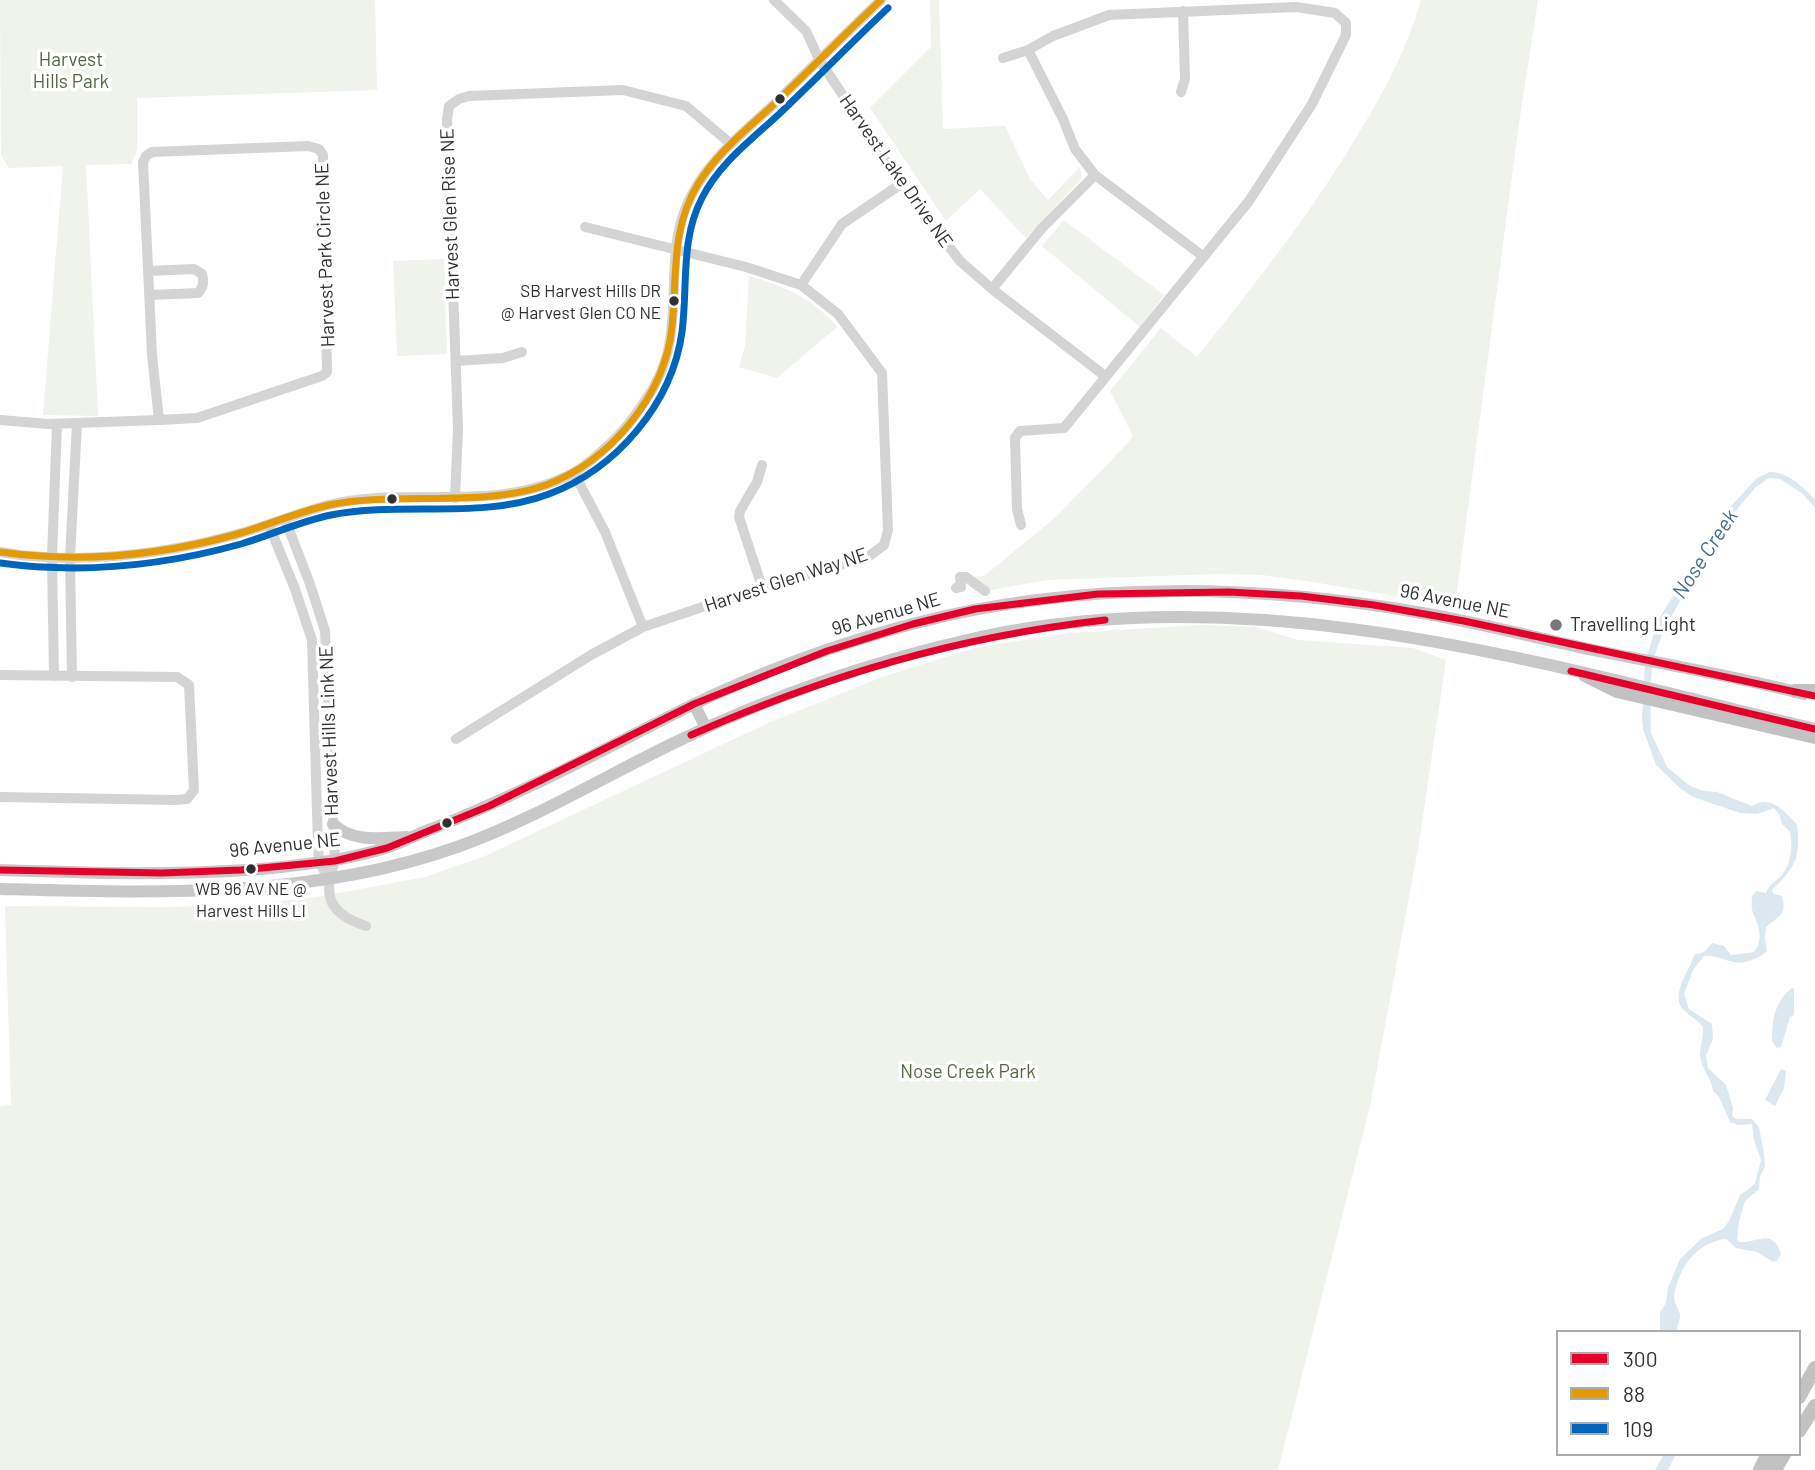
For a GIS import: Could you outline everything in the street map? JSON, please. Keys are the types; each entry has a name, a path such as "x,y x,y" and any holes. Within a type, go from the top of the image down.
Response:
{"highway":[{"path":"1586,675 1617,691 1710,709 1815,737"},
{"path":"1795,691 1815,694"},
{"path":"1801,1393 1815,1368"},
{"path":"1801,1428 1815,1406"}],"main road":[{"name":"96 Avenue NE","path":"0,870 162,873 241,870 335,861 387,848 489,806 737,685 827,650 913,624 1019,602 1139,592 1229,592 1301,596 1428,614 1795,691"},
{"name":"96 Avenue NE","path":"0,889 180,892 328,879 395,865 457,847 511,824 706,728 834,678 919,652 984,636 1100,620 1228,617 1300,622 1424,639 1586,675"},
{"path":"694,704 706,728"},
{"path":"1710,709 1815,729"},
{"path":"333,824 357,837 411,837"}],"street":[{"name":"Harvest Lake Drive NE","path":"774,0 806,32 819,59 901,184 960,261 1105,376"},
{"path":"0,552 52,557 155,553 231,536 326,506 371,499 518,494 574,473 620,435 654,390 668,350 673,308 674,250 684,212 704,174 731,144 881,0"},
{"path":"1003,58 1109,15 1296,8 1335,13 1346,23 1346,35 1312,104 1250,201 1064,428 1020,432 1015,438 1017,509 1021,525"},
{"path":"1181,92 1185,79 1183,11"},
{"path":"1028,50 1075,149 1095,176 1204,257"},
{"name":"Harvest Glen Rise NE","path":"456,498 458,429 447,120 449,106 469,96 623,90 686,106 731,144"},
{"name":"Harvest Park Circle NE","path":"0,420 67,424 159,420 197,418 267,396 327,372 323,155 319,149 308,146 152,152 146,156 143,162 152,355 159,420"},
{"path":"992,289 1042,228 1095,176"},
{"path":"801,285 842,223 901,184"},
{"name":"Harvest Glen Way NE","path":"456,739 591,655 643,627 762,587 868,557 884,545 888,530 882,373 838,314 801,285 746,267 584,228"},
{"path":"149,271 194,269 202,274 204,282 198,293 150,295"},
{"path":"456,361 503,358 522,352"},
{"path":"54,676 52,557 67,424"},
{"path":"67,424 72,677"},
{"path":"762,465 757,482 739,517 762,587"},
{"path":"574,473 605,532 643,627"},
{"name":"Harvest Hills Link NE","path":"285,519 325,631 335,861 328,879"},
{"name":"Harvest Hills Link NE","path":"269,525 312,640 319,862 328,879"},
{"path":"956,588 961,587 960,577 966,577 985,591"},
{"path":"0,675 177,677 189,685 194,790 187,799 176,800 0,797"},
{"path":"328,879 328,894 338,913 366,926"}],"green space":[{"name":"Harvest Hills Park","path":"0,0 375,0 377,90 137,98 137,150 131,164 86,165 98,416 43,415 63,166 9,168 1,155"},
{"path":"930,0 939,0 943,129 1005,126 1030,179 1048,200 1080,167 1082,178 1026,238 980,189 946,221 870,108 931,47"},
{"path":"1421,0 1538,0 1519,123 1455,606 1262,575 1047,580 985,591 966,577 984,576 1056,517 1126,445 1133,436 1110,391 1161,328 1197,357 1219,330 1283,247 1342,161 1395,67"},
{"path":"1064,220 1164,295 1140,327 1042,246"},
{"path":"444,259 447,354 397,356 393,261"},
{"path":"749,276 797,294 818,308 837,327 777,378 739,367 745,346"},
{"name":"Nose Creek Park","path":"1200,625 1256,627 1298,640 1413,648 1446,660 1418,849 1370,1106 1278,1470 0,1470 0,1106 11,1105 5,906 242,905 317,897 425,877 485,856 766,724 882,677 978,647 1071,633"}],"water":[{"name":"Nose Creek","path":"1770,472 1789,477 1815,499 1815,508 1803,494 1780,479 1769,478 1755,488 1737,509 1726,540 1691,582 1664,629 1653,660 1650,689 1651,733 1667,767 1690,786 1717,792 1752,806 1771,803 1782,809 1797,824 1798,845 1795,861 1772,890 1774,894 1782,896 1783,911 1766,927 1767,951 1742,963 1704,956 1693,970 1684,994 1689,1009 1712,1024 1713,1039 1706,1055 1708,1068 1726,1085 1733,1108 1732,1116 1736,1119 1752,1119 1759,1127 1765,1167 1760,1176 1759,1189 1745,1201 1737,1239 1739,1242 1745,1242 1768,1238 1781,1254 1777,1261 1773,1262 1757,1252 1736,1248 1726,1239 1706,1245 1685,1266 1676,1285 1674,1298 1680,1316 1676,1330 1660,1330 1660,1312 1666,1303 1668,1288 1680,1259 1702,1238 1723,1229 1740,1195 1755,1184 1761,1160 1752,1124 1738,1125 1730,1122 1719,1097 1713,1091 1700,1056 1703,1027 1682,1008 1679,1002 1680,989 1694,955 1704,952 1712,943 1724,946 1731,955 1754,952 1760,933 1752,911 1752,896 1756,891 1766,893 1770,885 1784,872 1789,861 1791,843 1790,832 1782,824 1774,808 1757,814 1740,813 1693,797 1656,765 1643,729 1645,663 1658,620 1718,532 1731,506 1757,478"},
{"path":"1792,988 1794,1015 1790,1017 1781,1047 1777,1048 1772,1041 1774,1018 1778,1005"},
{"path":"1781,1069 1786,1071 1784,1088 1775,1106 1765,1100"},
{"path":"1663,1456 1675,1456 1668,1470 1655,1470"}],"transit line":[{"name":"88","path":"0,552 59,557 147,553 234,535 329,505 383,499 495,496 546,485 570,474 612,443 646,401 658,377 667,353 672,327 679,235 689,201 698,184 732,143 881,0"},
{"name":"109","path":"0,563 61,568 151,563 211,552 331,515 385,509 496,506 523,502 574,483 618,451 637,431 666,384 676,359 682,332 690,230 709,186 736,154 888,8"},
{"name":"300","path":"0,870 162,873 241,870 335,861 387,848 489,806 694,704 827,651 913,624 975,609 1098,594 1229,592 1301,596 1374,605 1464,621 1815,696"},
{"name":"300","path":"691,735 793,694 894,661 997,637 1105,620"},
{"name":"300","path":"1571,671 1815,729"}],"place":[{"name":"SB Harvest Hills DR @ Harvest Glen CO NE","path":"674,301"},
{"name":"Travelling Light","path":"1556,625"},
{"name":"WB 96 AV NE @ Harvest Hills LI","path":"251,869"}]}
